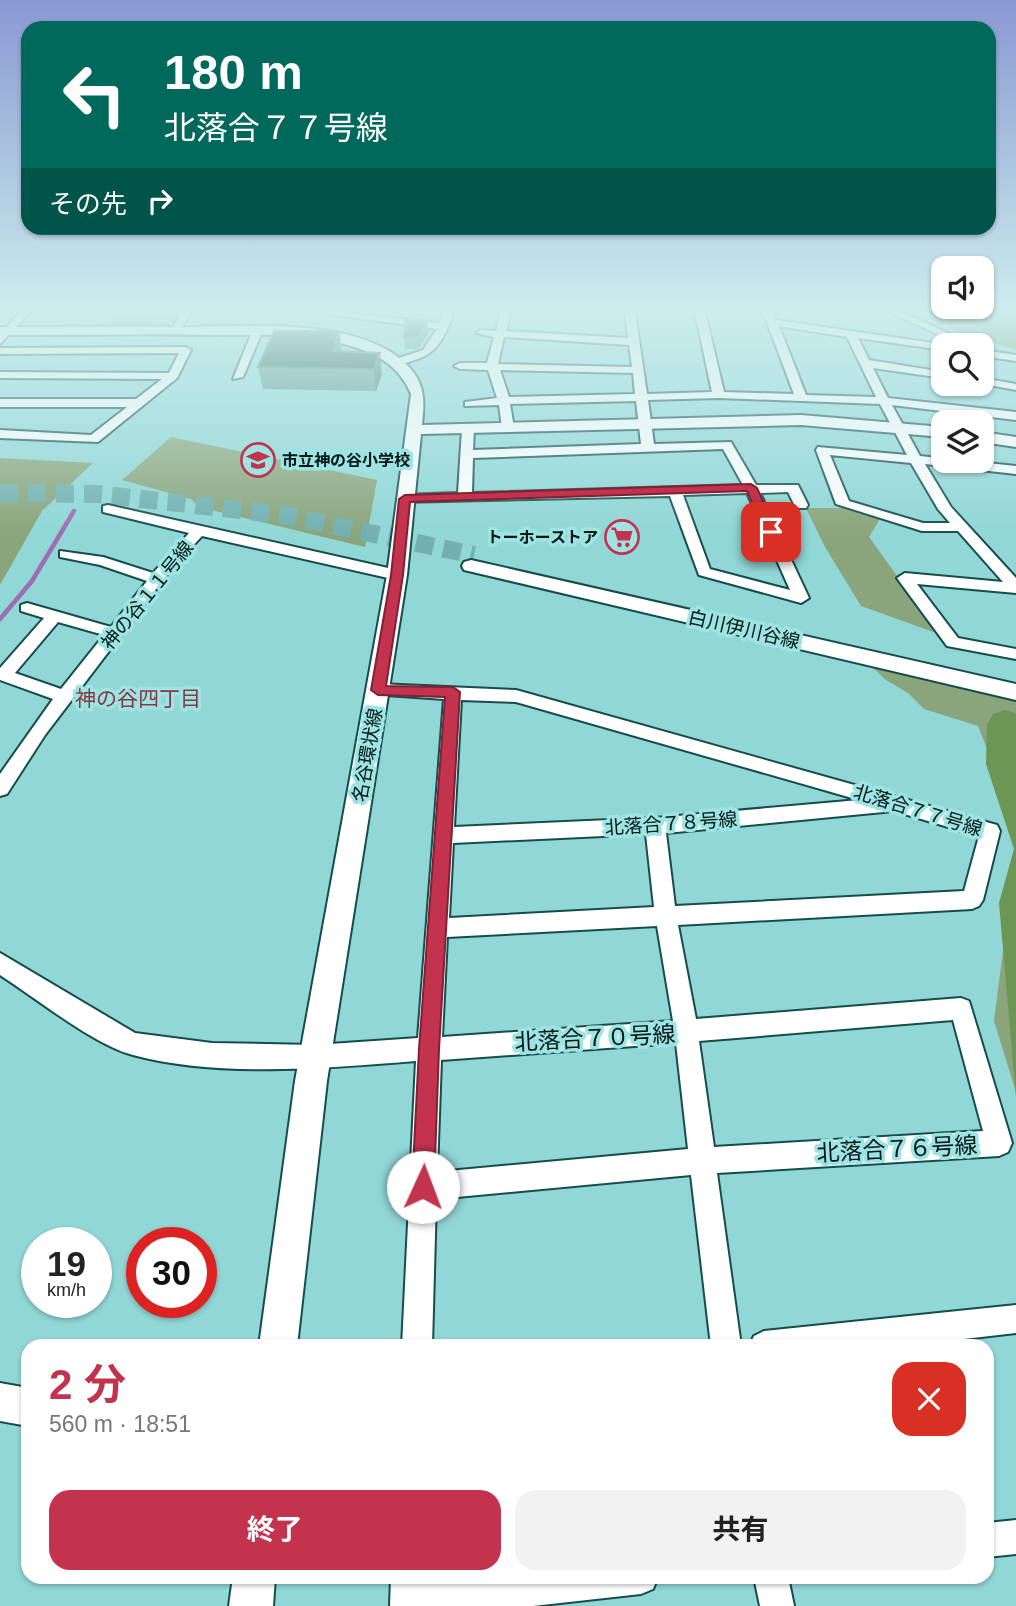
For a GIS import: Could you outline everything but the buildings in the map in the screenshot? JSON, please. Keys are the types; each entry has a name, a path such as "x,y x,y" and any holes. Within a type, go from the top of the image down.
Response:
{"street":[{"path":"0,433 94,439 160,387"},
{"name":"名谷環状線","path":"279,1339 315,1057 397,575 418,394 416,387"},
{"path":"499,387 508,428"},
{"path":"638,387 648,448"},
{"path":"717,387 719,395"},
{"path":"797,387 801,397"},
{"path":"877,387 896,426 945,509 1016,588"},
{"path":"469,404 719,395 884,401 1016,416"},
{"path":"0,403 142,403"},
{"path":"413,430 801,420 931,430"},
{"path":"465,496 468,429"},
{"path":"994,439 1016,442"},
{"path":"466,454 727,445 751,488 801,598 704,572 674,489"},
{"path":"960,527 922,527 843,504 822,450 915,457 1015,472"},
{"path":"405,499 674,489 793,488 801,505"},
{"path":"108,509 199,531"},
{"name":"神の谷１１号線","path":"3,780 156,579 199,531 397,575"},
{"path":"65,554 103,561 156,579"},
{"name":"白川伊川谷線","path":"1016,679 473,561 1016,692"},
{"path":"1016,588 905,578 953,642 1016,654"},
{"path":"27,608 115,633"},
{"path":"54,616 2,674 65,697"},
{"name":"北落合７７号線","path":"378,690 516,696 651,732 990,831 972,900 437,928"},
{"path":"417,1339 429,1049 453,692"},
{"name":"北落合７８号線","path":"443,835 655,826 899,804"},
{"path":"655,826 666,918 686,1031"},
{"path":"0,963 100,1027 133,1044 212,1055 315,1057"},
{"name":"北落合７６号線","path":"423,1187 702,1161 999,1143 961,1009 686,1031"},
{"name":"北落合７０号線","path":"315,1057 686,1031 725,1339"},
{"path":"827,1339 1016,1318"},
{"path":"0,1402 21,1406"},
{"path":"994,1539 1016,1537"},
{"path":"251,1606 253,1584"},
{"path":"407,1595 549,1584"},
{"path":"772,1584 777,1606"}],"green space":[{"path":"171,437 377,480 365,547 199,507 191,499 122,480"},
{"path":"0,458 93,463 42,511 0,585"},
{"path":"806,508 846,508 881,517 869,537 939,634 861,606 825,547"},
{"path":"873,668 1016,700 1016,823 978,726 924,709 908,693 886,680"},
{"path":"1005,710 1016,713 1016,1097 999,903 1014,849 986,764 987,725 993,714"},
{"path":"1010,896 1016,1092 994,1021"}],"waterway":[{"path":"0,619 32,581 74,511"}],"tunnel":[{"path":"0,493 98,494 284,515 474,555"}],"place":[{"name":"市立神の谷小学校","path":"258,460"},
{"name":"トーホーストア","path":"622,537"}],"district":[{"name":"神の谷四丁目","path":"138,699"}],"route":[{"path":"423,1187 429,1049 453,692 378,690 397,575 405,499 751,488 771,532"}]}
